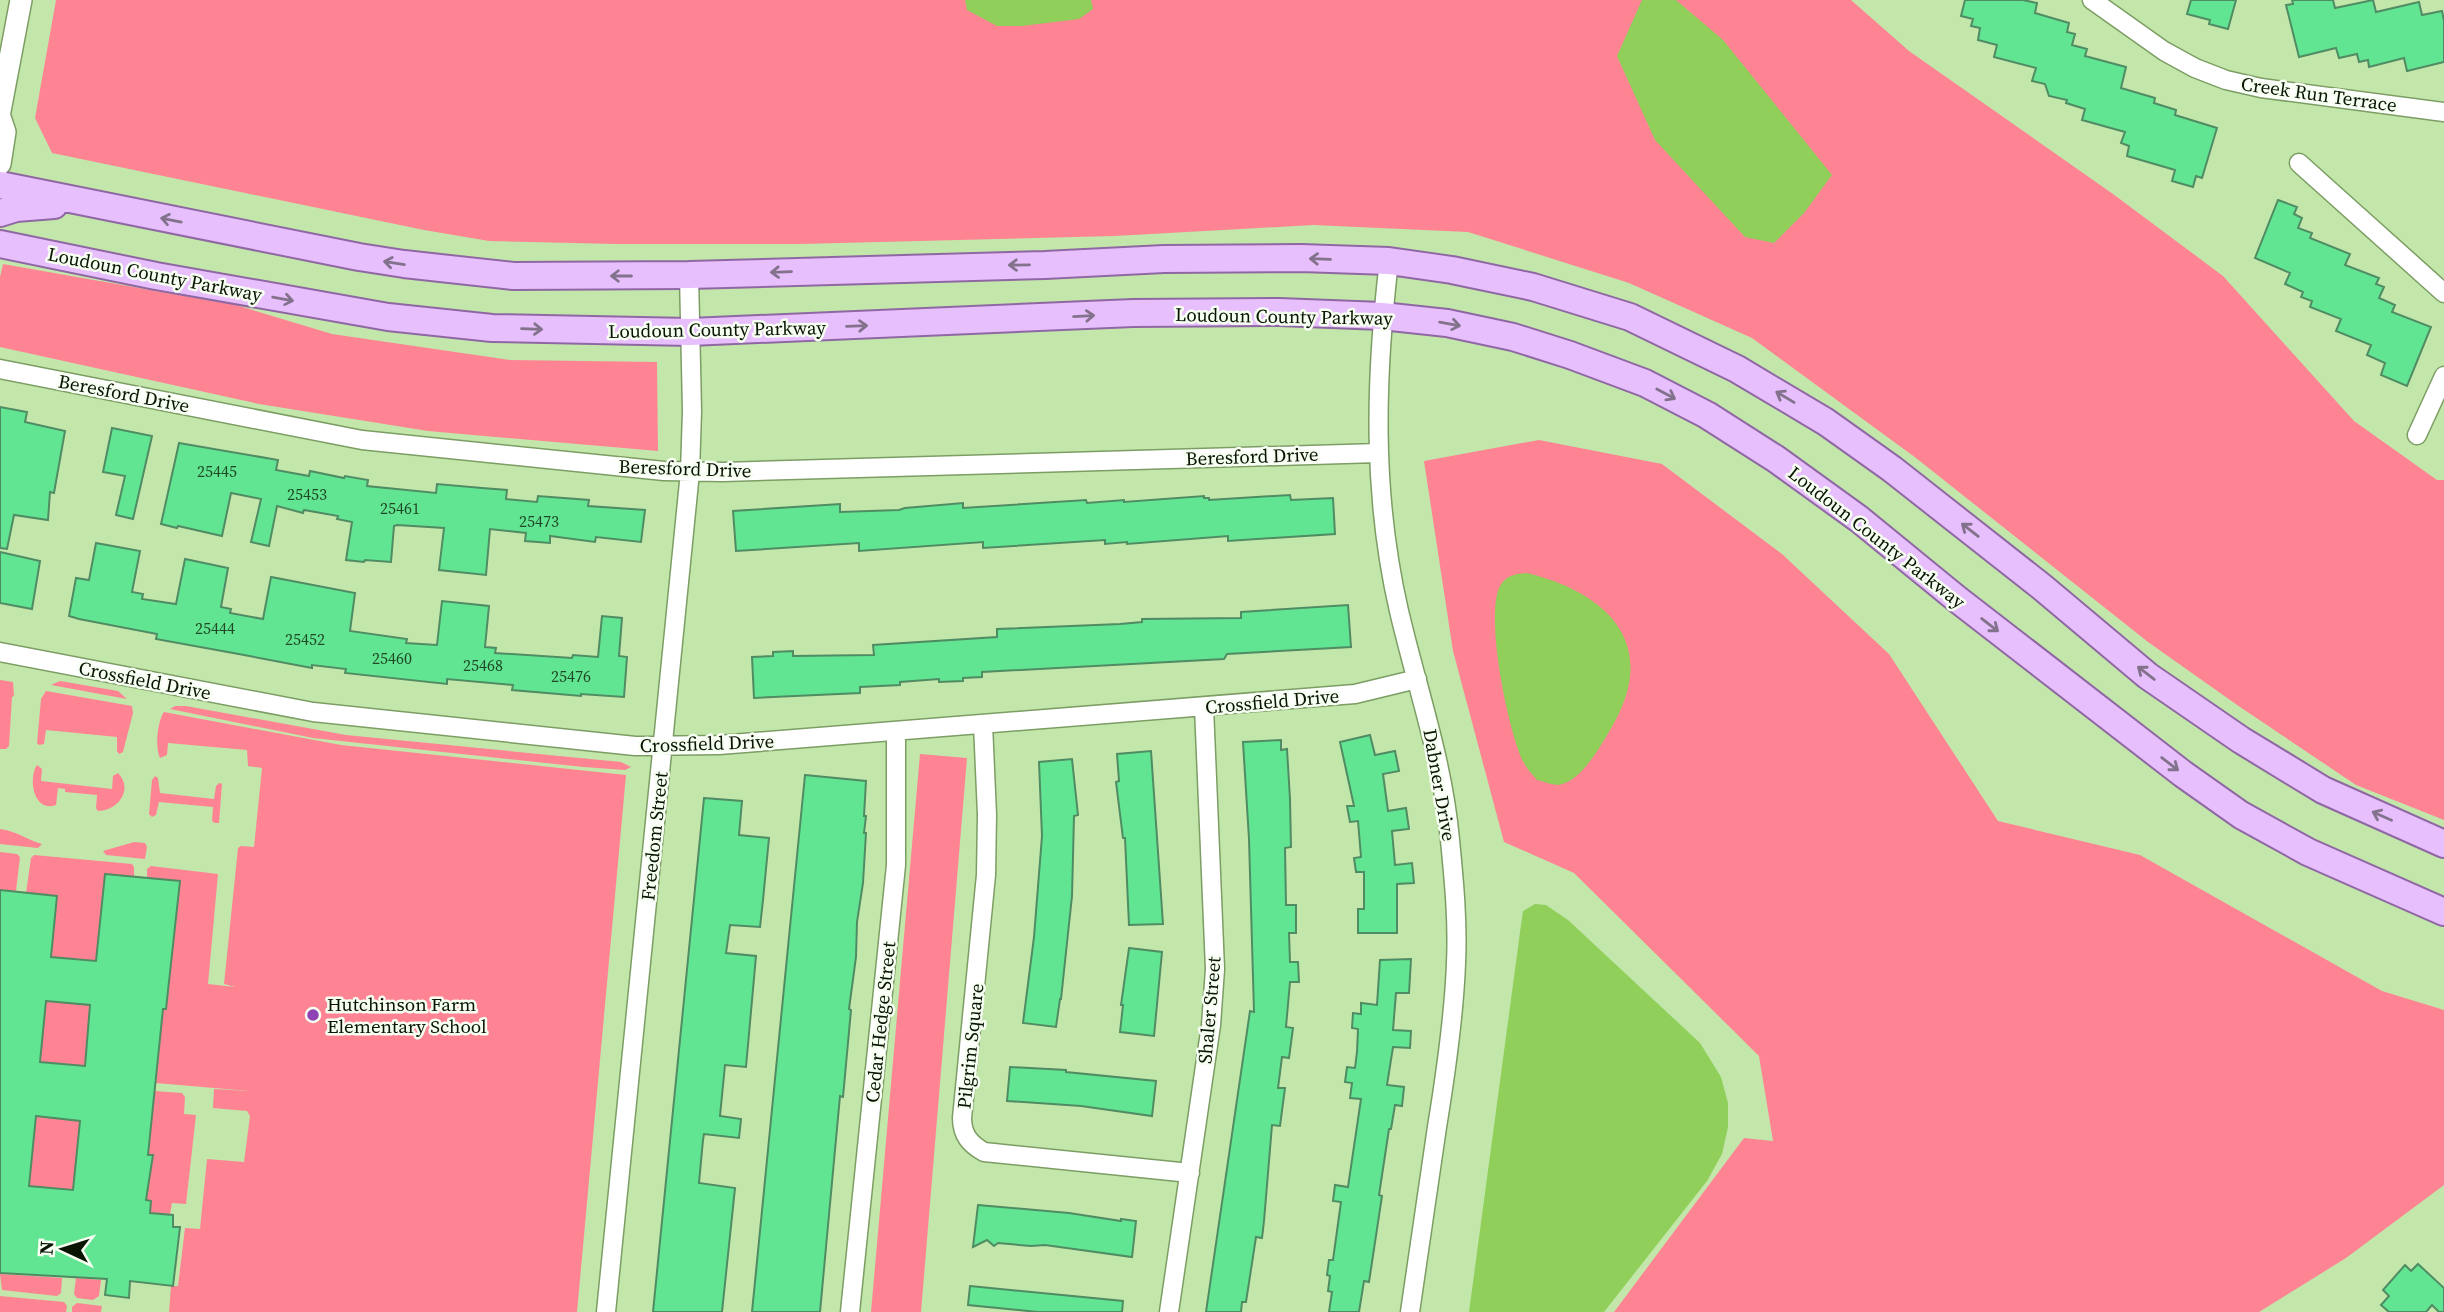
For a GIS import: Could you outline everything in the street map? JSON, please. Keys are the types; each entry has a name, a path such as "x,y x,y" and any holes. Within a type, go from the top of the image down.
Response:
{"main road":[{"path":"0,185 404,264 513,276 689,275 1164,259 1301,258 1388,261 1533,287 1630,317 1737,369 1826,422 1892,468 2042,587 2148,676 2241,740 2323,790 2444,844"},
{"path":"0,213 16,208 80,202"},
{"name":"Loudoun County Parkway","path":"0,244 156,276 388,317 492,328 690,332 1133,313 1279,312 1382,316 1447,323 1513,337 1645,383 1707,415 1776,459 1859,519 1967,607 2183,774 2241,815 2308,852 2444,912"}],"street":[{"path":"0,111 21,0"},
{"name":"Creek Run Terrace","path":"2092,0 2164,51 2194,68 2226,80 2261,88 2444,111"},
{"path":"0,117 5,132 0,164"},
{"path":"2299,163 2444,293"},
{"path":"0,257 13,251 30,250"},
{"name":"Dabner Drive","path":"1388,261 1377,394 1378,453 1384,521 1399,611 1441,775 1450,837 1456,911 1451,1035 1410,1312"},
{"name":"Freedom Street","path":"606,1312 690,472 692,411 689,275"},
{"name":"Beresford Drive","path":"0,369 362,440 664,471 1378,453"},
{"path":"2417,435 2444,376"},
{"name":"Crossfield Drive","path":"0,652 313,712 663,747 719,745 1355,694 1417,679"},
{"name":"Shaler Street","path":"1168,1312 1211,1025 1215,969 1204,706"},
{"name":"Pilgrim Square","path":"983,724 988,815 986,875 962,1118 966,1137 973,1146 984,1152 1190,1174"},
{"name":"Cedar Hedge Street","path":"850,1312 896,865 895,731"}],"shaded area":[{"path":"56,0 1851,0 1909,51 2113,194 2223,276 2354,421 2437,480 2444,480 2444,820 2356,785 2240,707 2148,642 1916,458 1752,338 1629,283 1468,232 1313,225 1115,236 801,244 489,241 424,230 52,153 35,118"},
{"path":"965,0 1091,0 1093,9 1079,19 1022,26 997,26 967,10"},
{"path":"1642,0 1676,0 1723,40 1832,175 1804,213 1774,243 1745,237 1655,140 1617,56"},
{"path":"3,264 236,305 332,334 510,360 657,362 658,451 428,431 259,404 0,347 0,277"},
{"path":"1539,440 1662,464 1782,554 1889,654 1998,821 2140,855 2382,991 2444,1010 2444,1185 2346,1258 2259,1312 1614,1312 1744,1138 1773,1141 1759,1056 1574,873 1504,842 1453,651 1424,461"},
{"path":"1526,573 1569,587 1588,598 1619,627 1627,646 1630,668 1627,692 1618,715 1586,766 1570,781 1558,785 1537,780 1524,763 1511,727 1500,672 1496,644 1497,597 1507,578"},
{"path":"0,680 13,682 9,746 6,749 0,749"},
{"path":"60,681 118,691 127,699 51,685"},
{"path":"46,691 132,706 133,713 123,752 119,754 117,751 117,737 46,730 44,744 39,745 41,699"},
{"path":"175,706 346,735 621,762 631,767 625,770 583,767 313,738 170,709"},
{"name":"Hutchinson Farm Elementary School","path":"164,712 341,745 626,775 577,1312 169,1312 171,1286 178,1286 185,1228 200,1229 207,1159 244,1162 250,1116 247,1111 213,1108 214,1089 249,1091 156,1083 180,882 147,879 147,869 151,866 218,874 208,984 235,987 224,984 238,848 254,847 262,768 248,766 247,750 168,743 167,755 160,758 157,735"},
{"path":"920,754 967,758 921,1312 871,1312"},
{"path":"37,765 42,769 41,781 112,789 113,776 118,773 123,779 122,798 112,807 98,811 97,795 65,792 65,789 58,788 56,805 42,804 34,793 33,778"},
{"path":"155,776 158,778 160,793 214,799 216,786 222,784 219,823 212,821 213,807 159,802 156,815 152,817 149,814 152,780"},
{"path":"0,829 42,844 38,848 0,844"},
{"path":"134,842 145,843 145,859 106,855 103,851"},
{"path":"0,852 17,854 20,857 16,891 0,890"},
{"path":"34,855 132,864 134,867 134,878 105,874 96,961 51,957 57,897 26,893 31,858"},
{"path":"1535,904 1546,905 1568,920 1700,1043 1721,1077 1728,1103 1728,1127 1722,1154 1707,1181 1604,1312 1469,1312 1523,911"},
{"path":"46,1001 90,1005 85,1066 40,1062"},
{"path":"155,1091 182,1093 185,1097 184,1114 196,1115 186,1204 172,1203 170,1214 150,1213 151,1201 146,1200 152,1156 148,1155"},
{"path":"36,1116 80,1121 72,1201 28,1196"},
{"path":"0,1274 62,1278 61,1293 57,1296 2,1290"},
{"path":"76,1278 101,1280 99,1296 93,1300 77,1298 74,1294"},
{"path":"0,1296 64,1302 67,1306 66,1312 0,1312"},
{"path":"77,1303 102,1306 101,1312 72,1312 72,1307"}],"building":[{"path":"1965,0 2023,0 2037,3 2035,13 2069,23 2067,32 2075,34 2072,45 2087,49 2085,56 2126,67 2121,88 2155,98 2154,103 2176,110 2175,115 2217,128 2202,178 2196,176 2193,187 2172,181 2175,170 2127,156 2129,146 2121,143 2125,132 2082,120 2085,109 2066,103 2067,100 2049,96 2045,84 2032,81 2036,68 1994,57 1997,45 1978,40 1980,28 1971,26 1973,19 1961,16"},
{"path":"2191,0 2236,0 2228,29 2209,24 2210,20 2187,14"},
{"path":"2292,0 2333,0 2335,8 2373,0 2376,12 2419,2 2422,15 2442,11 2444,62 2407,71 2404,58 2369,67 2368,60 2359,62 2357,54 2339,58 2336,48 2299,57 2286,5 2293,4"},
{"path":"2278,200 2297,207 2294,214 2302,218 2298,228 2312,233 2310,238 2350,254 2345,265 2379,278 2376,284 2384,287 2379,298 2395,305 2392,312 2431,327 2407,386 2381,375 2385,363 2367,355 2371,345 2336,331 2341,319 2310,307 2312,301 2301,297 2303,292 2285,284 2290,273 2255,258"},
{"path":"0,407 27,412 25,422 65,431 54,493 50,492 48,520 14,515 7,549 0,548"},
{"path":"112,428 152,436 133,519 116,515 125,476 103,472"},
{"path":"179,443 278,460 276,470 309,476 310,471 368,480 367,486 436,493 437,484 507,490 506,499 537,502 538,496 589,500 588,506 645,510 641,542 596,537 595,542 550,536 550,543 525,541 526,533 490,529 486,575 439,570 444,528 397,525 394,526 391,562 346,560 352,522 337,519 338,516 304,510 303,513 277,506 269,546 251,542 261,499 231,493 222,536 178,526 177,528 161,524"},
{"path":"1290,495 1291,500 1333,498 1335,534 1228,541 1228,536 1127,544 1105,544 1105,540 983,548 983,542 859,551 859,543 736,551 733,511 840,504 840,512 899,510 963,503 963,508 1086,500 1087,503 1204,496 1209,500"},
{"path":"96,543 140,551 132,592 143,594 142,599 176,604 185,559 228,568 221,607 231,609 230,613 263,619 271,577 355,593 350,631 407,639 406,643 437,645 442,601 489,606 485,647 496,648 495,653 598,657 602,616 622,618 619,656 627,657 624,697 512,690 513,685 447,679 447,684 345,673 346,669 312,665 312,668 156,639 157,634 69,616 76,578 89,580"},
{"path":"0,552 40,561 32,609 0,603"},
{"path":"1348,605 1351,647 1227,654 1224,659 982,672 982,677 963,678 963,681 939,682 939,679 860,687 860,693 754,698 752,657 773,656 773,652 793,651 793,656 874,655 873,645 997,637 997,629 1120,624 1142,622 1142,619 1241,618 1241,612"},
{"path":"1370,735 1375,755 1395,751 1399,771 1383,774 1388,811 1406,808 1409,829 1392,831 1395,865 1412,863 1414,883 1397,884 1397,933 1358,933 1358,909 1364,909 1364,872 1356,872 1354,858 1361,857 1358,821 1350,822 1347,806 1354,806 1340,742"},
{"path":"1281,740 1281,750 1287,749 1290,799 1291,847 1285,848 1286,905 1296,905 1296,933 1289,933 1290,962 1298,962 1299,982 1290,982 1286,1027 1293,1028 1289,1058 1282,1057 1278,1088 1285,1088 1280,1126 1272,1125 1262,1238 1256,1237 1246,1302 1242,1302 1241,1312 1206,1312 1250,1011 1254,1012 1243,742"},
{"path":"1151,751 1163,924 1129,925 1125,838 1116,782 1119,781 1117,754"},
{"path":"1072,759 1078,815 1074,816 1072,896 1056,1027 1023,1023 1034,937 1042,836 1039,762"},
{"path":"805,775 866,781 863,883 857,922 843,1097 840,1096 820,1312 752,1312"},
{"path":"704,798 742,801 739,835 769,838 760,927 730,925 726,953 756,956 746,1067 725,1065 720,1116 741,1119 739,1138 704,1134 703,1140 699,1183 735,1188 722,1312 653,1312"},
{"path":"105,874 180,881 166,1009 163,1009 148,1155 153,1155 146,1200 151,1201 150,1213 173,1215 173,1227 180,1227 173,1286 130,1281 129,1298 105,1295 107,1279 0,1273 0,890 57,896 51,957 96,961","holes":["46,1001 90,1005 85,1066 40,1062","36,1116 80,1121 73,1190 29,1186"]},
{"path":"1129,948 1162,952 1154,1036 1120,1032"},
{"path":"1411,959 1409,993 1396,993 1393,1030 1411,1031 1410,1048 1393,1047 1387,1085 1404,1087 1402,1106 1395,1105 1389,1129 1369,1282 1364,1281 1359,1312 1329,1312 1332,1292 1328,1291 1330,1276 1327,1275 1329,1260 1333,1260 1341,1202 1333,1201 1335,1185 1348,1187 1361,1099 1350,1098 1352,1083 1345,1082 1347,1067 1355,1068 1357,1052 1358,1029 1352,1028 1353,1013 1361,1014 1361,1003 1377,1005 1380,960"},
{"path":"1010,1067 1066,1070 1156,1081 1152,1116 1081,1106 1007,1101"},
{"path":"978,1205 1136,1221 1132,1257 1045,1245 998,1243 994,1246 987,1240 973,1247"},
{"path":"2418,1264 2444,1288 2444,1312 2439,1312 2432,1305 2426,1312 2389,1312 2381,1305 2389,1296 2383,1290 2405,1265 2411,1271"},
{"path":"970,1286 1123,1301 1122,1312 1038,1312 968,1305"}],"place":[{"name":"Hutchinson Farm Elementary School","path":"313,1015"}]}
